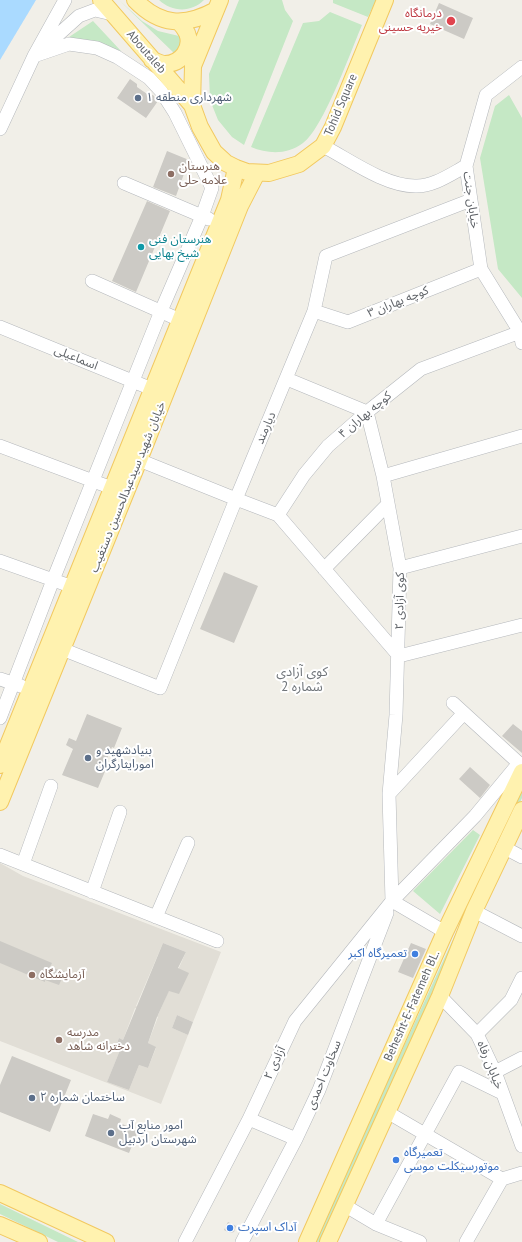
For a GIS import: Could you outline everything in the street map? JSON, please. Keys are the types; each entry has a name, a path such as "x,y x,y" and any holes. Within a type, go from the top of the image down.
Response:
{"main road":[{"name":"Aboutaleb","path":"101,0 192,105"},
{"path":"135,0 143,9 160,19 179,22 200,19 218,5"},
{"name":"Tohid Square","path":"218,5 193,66 192,105 200,127 214,152 226,163 236,168 257,173 269,173 299,164 323,146 333,127 385,0"},
{"path":"152,60 164,64 175,62 184,55 189,44 187,33 179,22"},
{"name":"خیابان شهید سیدعبدالحسین دستغیب","path":"0,765 229,200 236,168"},
{"name":"خیابان شهید سیدعبدالحسین دستغیب","path":"0,802 240,206 257,173"},
{"name":"Behesht-E-Fatemeh BL.","path":"307,1242 445,932 521,767"},
{"name":"Behesht-E-Fatemeh BL.","path":"328,1242 440,996 474,911 502,848 522,810"},
{"path":"0,1193 106,1242"},
{"path":"0,1225 39,1242"}],"street":[{"path":"0,129 34,56 65,0"},
{"path":"34,56 79,16 95,10 112,14"},
{"path":"0,718 53,580 161,311 202,216 212,188 175,113 161,91 149,78 117,57 97,48 69,44 34,56"},
{"name":"خیابان جنت","path":"521,337 481,269 466,166 486,95 522,67"},
{"path":"323,146 390,182 416,186 436,182 466,166"},
{"path":"124,183 219,224"},
{"name":"دیارمند","path":"62,649 160,688 314,311 326,256 471,200"},
{"name":"کوچه بهاران ۳","path":"314,311 348,322 481,269"},
{"path":"92,281 180,320"},
{"name":"اسماعیلی","path":"0,327 152,389"},
{"name":"کوچه بهاران ۴","path":"278,515 304,475 328,446 367,412 421,369 521,337"},
{"path":"287,379 367,412"},
{"name":"کوی آزادی ۲","path":"367,412 383,476 400,568 399,656 396,715 389,794 392,901"},
{"path":"383,476 522,436"},
{"path":"0,446 112,488"},
{"path":"139,460 236,500 278,515 399,656 522,626"},
{"path":"324,569 388,504"},
{"path":"400,568 522,536"},
{"path":"0,561 73,587"},
{"path":"0,679 31,689"},
{"path":"453,703 521,767"},
{"path":"389,794 464,713"},
{"name":"آزادی ۲","path":"185,1242 249,1119 295,1021 392,901 521,767"},
{"path":"23,864 51,786"},
{"path":"92,892 120,812"},
{"path":"156,917 188,843"},
{"path":"502,848 522,857"},
{"path":"0,855 217,941"},
{"path":"392,901 445,932"},
{"name":"سخاوت احمدی","path":"242,1242 296,1139 319,1090 392,901"},
{"path":"474,911 522,936"},
{"path":"478,1034 511,1000 522,978"},
{"name":"خیابان رفاه","path":"440,996 478,1034 495,1072 522,1146"},
{"path":"495,1072 522,1058"},
{"path":"376,1224 459,1072 502,1092"},
{"path":"387,1112 502,1179"},
{"path":"249,1119 296,1139"},
{"path":"466,1242 502,1179 522,1173"},
{"path":"344,1205 376,1224 420,1242"}],"shaded area":[{"path":"0,863 23,876 221,952 193,1022 177,1015 172,1028 188,1035 161,1104 0,1041","holes":["163,943 186,952 158,1015 136,1006","135,1008 158,1017 148,1043 156,1048 148,1068 139,1065 129,1090 107,1082 120,1050 115,1047 119,1038 123,1040"]}],"green space":[{"path":"119,0 142,21 158,31 179,36 183,41 179,51 174,53"},
{"path":"159,0 204,0 187,9 176,9"},
{"path":"239,0 282,0 285,10 293,21 244,145 232,137 218,120 210,100 209,74"},
{"path":"333,0 376,0 368,17 333,3"},
{"path":"330,12 362,25 336,88 319,122 311,135 303,143 291,150 271,152 251,147 303,23 319,21"},
{"path":"93,21 121,51 95,42 66,39"},
{"path":"509,95 522,118 522,298 498,269 480,158 495,106"},
{"path":"522,789 522,798 320,1242 314,1242"},
{"path":"473,830 480,835 440,914 413,891"},
{"path":"0,1204 78,1242 58,1242 0,1214"}],"water":[{"path":"0,0 36,0 0,60"}],"building":[{"name":"درمانگاه خیریه حسینی","path":"439,3 473,18 464,39 430,24"},
{"name":"شهرداری منطقه ۱","path":"130,79 137,84 137,87 150,96 153,95 158,101 146,118 117,98"},
{"name":"هنرستان علامه حلی","path":"167,151 189,160 176,196 153,187"},
{"name":"هنرستان فنی شیخ بهایی","path":"147,201 170,211 136,292 112,281"},
{"path":"224,572 258,586 234,643 200,629"},
{"name":"بنیادشهید و امورایثارگران","path":"87,714 122,728 114,748 112,747 103,768 106,769 98,788 62,775 73,749 66,745 69,738 76,741"},
{"path":"513,724 522,731 522,753 502,736"},
{"path":"470,767 490,785 480,798 459,779"},
{"path":"0,941 52,963 50,967 65,972 59,985 45,980 45,982 0,963"},
{"path":"163,943 186,952 178,968 189,973 179,994 169,991 157,1017 148,1043 156,1047 148,1068 139,1065 129,1090 107,1082 120,1050 115,1048 119,1038 123,1040"},
{"path":"411,943 426,949 413,978 398,972"},
{"path":"177,1015 193,1022 188,1035 172,1028"},
{"name":"ساختمان شماره ۲","path":"12,1056 71,1080 50,1132 0,1112 0,1085"},
{"name":"امور منابع آب شهرستان اردبیل","path":"93,1114 108,1119 110,1114 121,1119 120,1123 138,1131 129,1153 85,1136"},
{"name":"آداک اسپرت","path":"228,1222 236,1226 234,1232 230,1233 224,1230"}],"place":[{"name":"درمانگاه خیریه حسینی","path":"451,21"},
{"name":"شهرداری منطقه ۱","path":"138,98"},
{"name":"هنرستان علامه حلی","path":"171,174"},
{"name":"هنرستان فنی شیخ بهایی","path":"141,247"},
{"name":"بنیادشهید و امورایثارگران","path":"88,758"},
{"name":"تعمیرگاه اکبر","path":"415,954"},
{"name":"آزمایشگاه","path":"32,975"},
{"name":"مدرسه دخترانه شاهد","path":"59,1040"},
{"name":"ساختمان شماره ۲","path":"32,1098"},
{"name":"امور منابع آب شهرستان اردبیل","path":"111,1133"},
{"name":"تعمیرگاه موتورسیکلت موسی","path":"396,1160"},
{"name":"آداک اسپرت","path":"230,1228"}],"district":[{"name":"کوی آزادی شماره 2","path":"302,680"}]}
